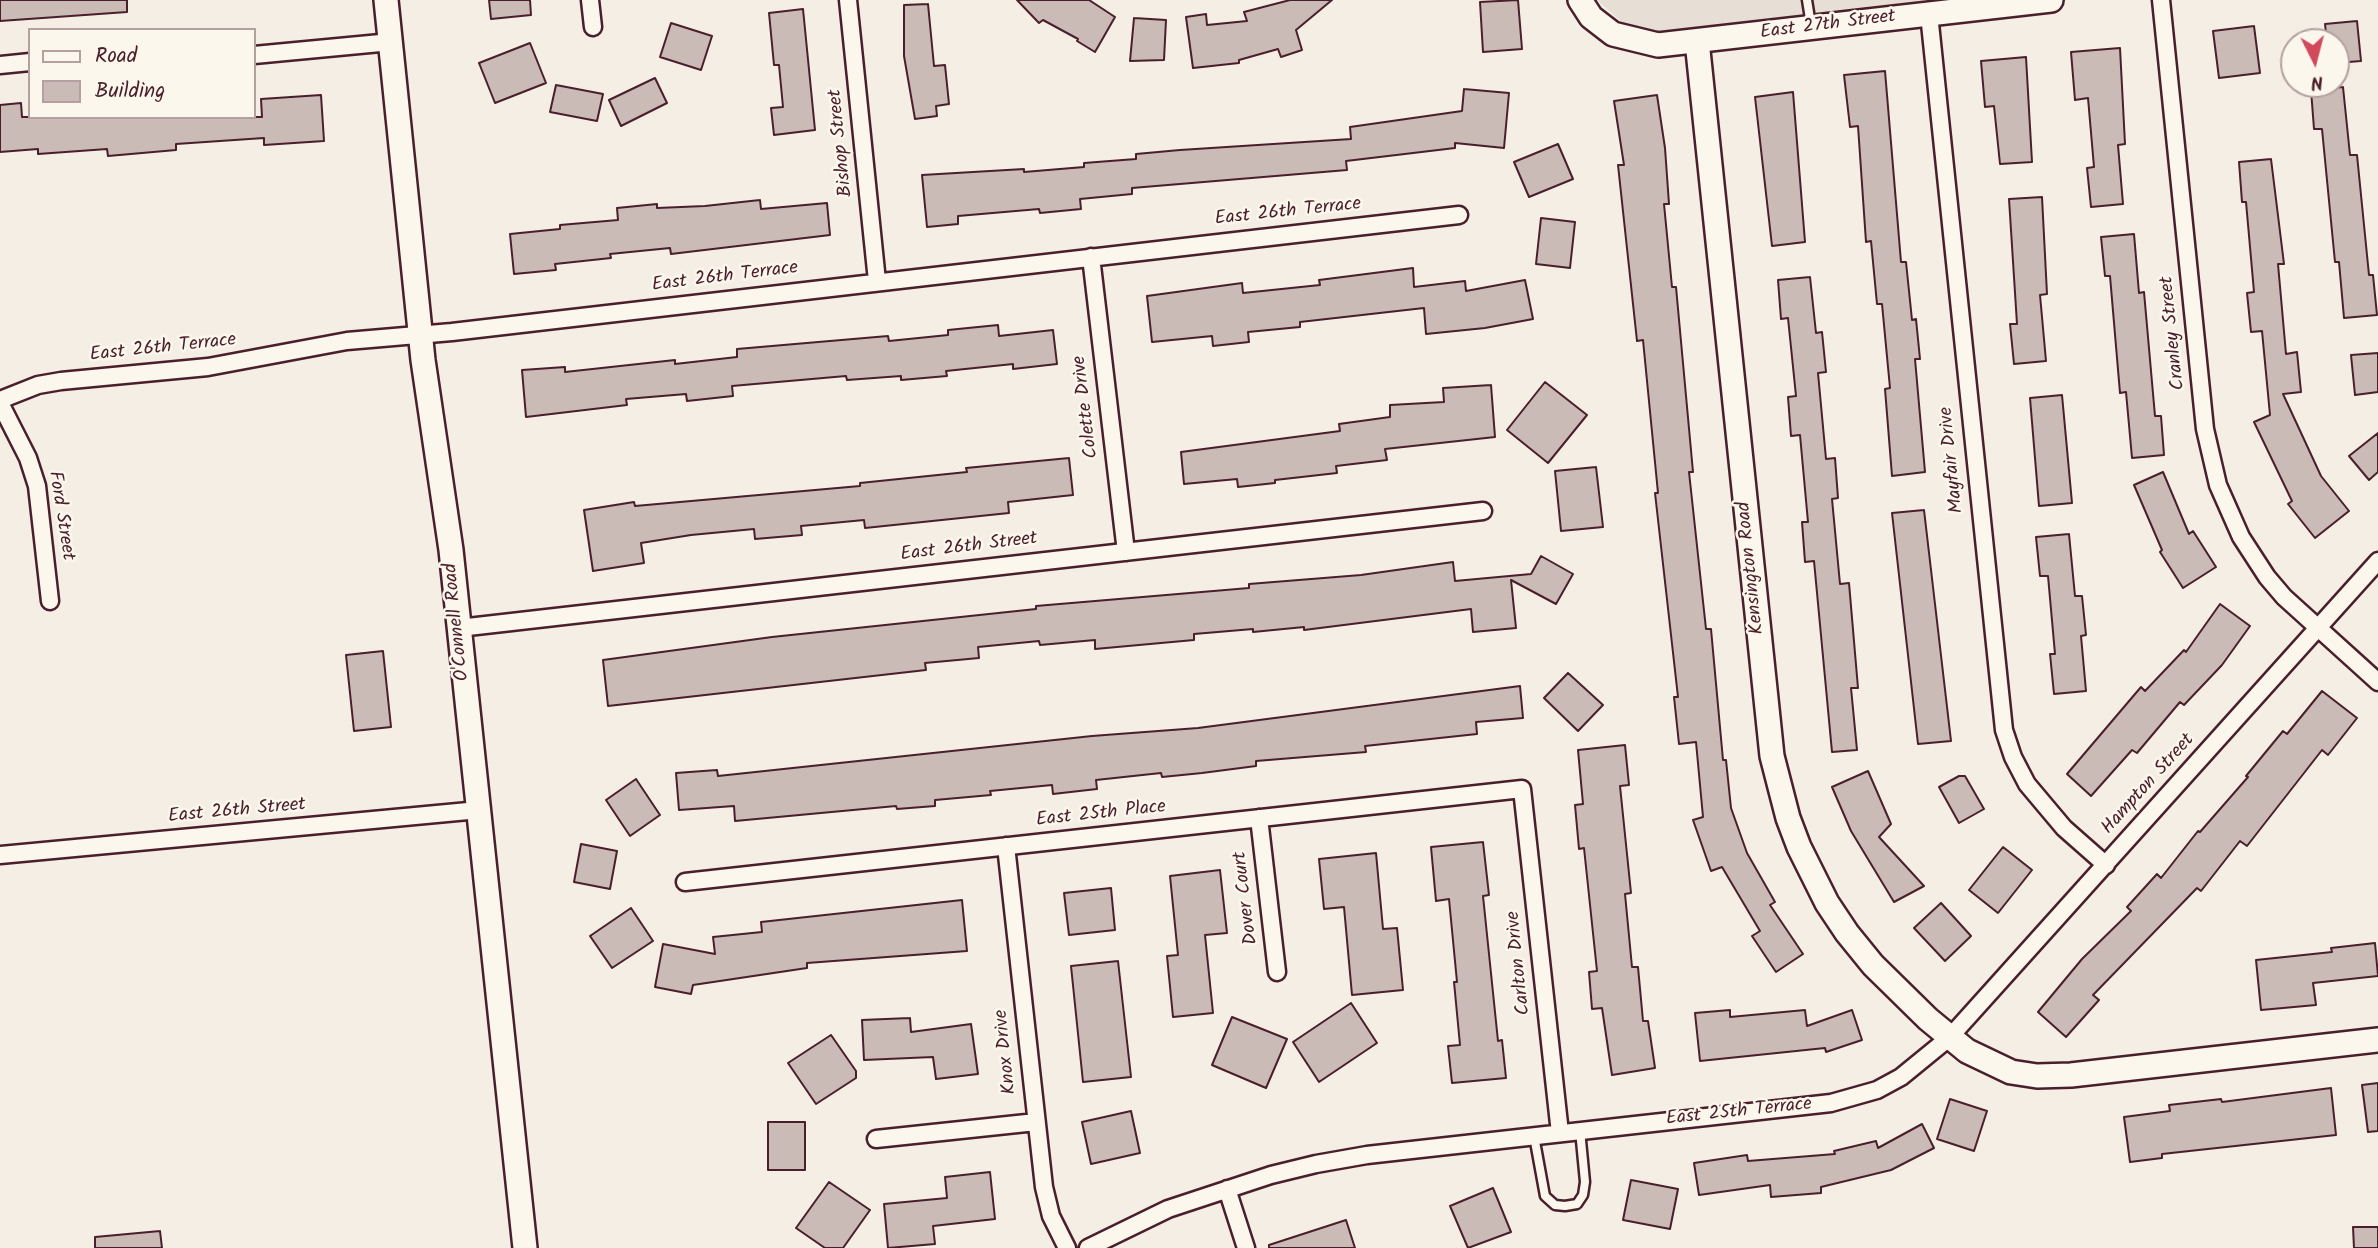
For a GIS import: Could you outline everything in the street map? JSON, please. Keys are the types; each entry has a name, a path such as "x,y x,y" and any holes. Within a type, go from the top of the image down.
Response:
{"street":[{"name":"O'Connell Road","path":"386,0 420,335 459,628 524,1247"},
{"path":"590,0 593,27"},
{"name":"Bishop Street","path":"848,0 877,281"},
{"name":"East 27th Street","path":"1580,0 1591,17 1606,30 1641,44 1658,45 2043,0"},
{"name":"Cranley Street","path":"2161,0 2210,456 2228,510 2253,556 2284,597 2378,682"},
{"name":"Mayfair Drive","path":"1929,14 2004,730 2013,757 2027,784 2064,828 2106,865"},
{"name":"Kensington Road","path":"1698,41 1768,723 1779,787 1810,871 1847,933 1899,993 1951,1037"},
{"path":"256,55 391,42"},
{"path":"0,65 28,62"},
{"name":"East 26th Terrace","path":"0,402 38,385 208,367 347,341 420,335 1459,215"},
{"name":"Colette Drive","path":"1091,257 1126,552"},
{"name":"Ford Street","path":"0,402 28,458 37,486 50,601"},
{"name":"East 26th Street","path":"459,628 1483,511"},
{"name":"Hampton Street","path":"1951,1037 2378,561"},
{"name":"East 25th Place","path":"685,882 1522,789"},
{"name":"Carlton Drive","path":"1522,789 1560,1133"},
{"name":"East 26th Street","path":"0,855 479,810"},
{"name":"Dover Court","path":"1259,818 1277,972"},
{"name":"Knox Drive","path":"1006,846 1044,1187 1051,1216 1067,1248"},
{"path":"1951,1037 1987,1062 2011,1072 2037,1076 2378,1040"},
{"name":"East 25th Terrace","path":"1088,1248 1168,1209 1227,1189 1271,1175 1367,1154 1806,1106 1853,1097 1878,1090 1902,1077 1951,1037"},
{"path":"876,1139 1036,1122"},
{"path":"1227,1189 1246,1248"}],"lane":[{"path":"1807,0 1811,28"},
{"path":"1534,1136 1545,1196 1555,1205 1566,1206 1577,1204 1583,1195 1586,1182 1580,1130"}],"shaded area":[{"path":"1597,0 1933,0 1659,31 1635,29 1623,23"}],"building":[{"path":"0,0 127,0 127,12 0,21"},
{"path":"489,0 530,0 531,15 491,19"},
{"path":"1017,0 1089,0 1115,17 1095,52 1077,41 1078,39 1043,20 1039,23"},
{"path":"1290,0 1332,0 1296,30 1302,50 1281,57 1278,49 1239,60 1239,63 1193,68 1186,17 1206,14 1207,25 1247,21 1244,12"},
{"path":"1518,0 1522,49 1483,52 1480,2"},
{"path":"928,4 934,66 945,65 949,104 936,106 937,116 915,119 904,56 904,5"},
{"path":"803,9 815,130 774,135 771,108 783,107 779,65 774,65 769,13"},
{"path":"1134,18 1166,20 1164,60 1130,61"},
{"path":"2357,21 2361,61 2350,62 2350,28 2325,28 2325,24"},
{"path":"671,23 712,36 701,70 660,57"},
{"path":"2254,26 2260,73 2219,78 2213,31"},
{"path":"530,43 546,83 495,103 479,63"},
{"path":"2120,48 2125,144 2118,145 2123,204 2091,207 2087,168 2094,167 2088,98 2075,100 2071,52"},
{"path":"2026,57 2032,162 2000,164 1994,106 1985,107 1981,61"},
{"path":"1885,71 1901,262 1906,262 1912,320 1916,319 1920,359 1915,359 1925,472 1892,476 1885,389 1890,388 1882,304 1877,304 1871,241 1866,242 1858,126 1850,127 1844,75"},
{"path":"655,78 667,103 621,126 609,100"},
{"path":"556,85 603,94 597,121 550,112"},
{"path":"1464,89 1509,93 1504,148 1455,143 1455,148 1346,161 1347,170 1132,188 1132,194 1080,199 1081,209 1040,213 1039,209 958,216 958,224 927,227 922,175 1084,167 1084,163 1136,159 1136,154 1351,139 1350,127 1462,111"},
{"path":"1793,92 1805,242 1772,246 1755,97"},
{"path":"321,95 324,141 264,145 264,138 176,144 176,150 108,156 107,149 38,154 38,149 0,152 0,105 21,103 22,117 28,119 256,119 262,117 261,99"},
{"path":"1657,95 1665,148 1669,204 1664,204 1672,287 1676,287 1693,472 1689,472 1706,629 1711,629 1723,760 1726,760 1731,808 1747,853 1775,902 1770,905 1803,954 1776,972 1752,936 1760,931 1722,867 1711,871 1693,820 1703,817 1696,742 1679,744 1674,697 1678,697 1655,493 1658,493 1643,340 1637,341 1618,165 1624,165 1614,101"},
{"path":"2312,98 2344,98 2350,155 2357,155 2369,275 2373,275 2377,315 2344,318 2339,262 2335,262 2322,129 2314,129"},
{"path":"1558,144 1573,179 1529,197 1514,162"},
{"path":"2271,159 2284,264 2278,264 2286,354 2297,352 2301,392 2283,394 2321,476 2349,511 2315,538 2288,504 2292,501 2254,422 2270,415 2262,331 2251,332 2247,293 2254,292 2246,202 2242,202 2239,162"},
{"path":"2042,197 2047,294 2040,295 2046,361 2014,364 2010,324 2017,324 2009,199"},
{"path":"760,200 761,209 827,203 830,235 671,254 670,248 610,254 611,258 555,264 556,270 514,274 510,234 560,229 560,225 618,220 617,208 657,204 657,208 705,206"},
{"path":"1541,218 1575,222 1570,268 1536,264"},
{"path":"2134,234 2139,293 2144,292 2155,416 2161,416 2164,455 2132,458 2126,392 2120,393 2110,276 2105,276 2101,237"},
{"path":"1413,268 1414,287 1465,281 1466,291 1525,280 1533,319 1485,328 1426,334 1424,308 1300,322 1300,327 1248,332 1249,342 1213,346 1212,336 1152,342 1147,296 1242,283 1243,293 1320,285 1319,280"},
{"path":"1810,277 1816,333 1822,332 1826,372 1818,373 1826,459 1835,458 1838,498 1832,499 1840,584 1849,583 1858,688 1851,688 1857,750 1832,752 1814,561 1805,562 1802,522 1808,522 1800,435 1791,436 1788,397 1796,396 1788,318 1781,319 1778,280"},
{"path":"998,325 999,336 1053,330 1057,364 1013,369 1013,364 946,371 947,376 901,380 901,376 847,380 846,376 732,386 733,396 687,401 686,394 626,399 627,405 526,417 522,370 565,367 565,372 675,360 675,364 737,357 737,349 888,336 889,341 948,335 948,330"},
{"path":"2378,353 2378,392 2355,395 2351,355"},
{"path":"1545,382 1587,415 1548,463 1507,430"},
{"path":"1491,385 1495,437 1385,449 1387,460 1336,466 1337,473 1275,480 1275,483 1238,487 1237,479 1184,484 1181,452 1340,431 1339,424 1390,417 1390,405 1444,402 1443,388"},
{"path":"2062,395 2072,503 2039,506 2030,398"},
{"path":"2378,433 2378,472 2369,480 2349,456"},
{"path":"1069,458 1073,495 1008,502 1009,513 865,528 864,520 801,526 802,535 755,539 754,529 691,535 641,543 644,563 593,571 584,510 634,502 635,506 860,486 860,483 967,472 966,468"},
{"path":"1596,467 1603,527 1561,531 1555,471"},
{"path":"2163,472 2189,534 2193,531 2216,567 2183,588 2160,552 2162,550 2134,485"},
{"path":"1924,510 1951,741 1918,744 1892,513"},
{"path":"2069,534 2075,596 2082,596 2086,635 2081,636 2086,691 2054,694 2050,654 2055,654 2048,576 2040,576 2036,537"},
{"path":"1541,556 1573,574 1556,604 1511,580 1516,628 1473,632 1471,609 1304,630 1304,627 1194,634 1194,640 1095,649 1095,640 1040,645 1039,641 978,647 979,658 925,663 926,670 608,706 603,660 772,637 1036,609 1036,606 1249,588 1249,584 1361,575 1453,562 1455,581 1531,574"},
{"path":"2220,604 2250,626 2222,665 2184,705 2180,702 2137,753 2132,750 2091,796 2067,774 2141,687 2145,691 2184,650 2186,652"},
{"path":"383,651 391,727 354,731 346,655"},
{"path":"1568,673 1603,705 1578,731 1544,698"},
{"path":"1520,686 1523,718 1476,722 1477,734 1365,746 1366,752 1256,761 1256,766 1202,773 1162,777 1161,773 1096,780 1097,789 1053,794 1052,785 990,791 991,795 935,800 935,806 897,809 896,806 735,821 734,806 679,810 676,773 717,770 718,776 1092,736 1198,728"},
{"path":"2322,691 2357,718 2328,755 2322,750 2247,846 2240,841 2201,891 2197,888 2093,995 2099,1000 2066,1037 2038,1012 2082,959 2131,911 2127,907 2157,874 2161,878 2198,831 2200,832 2248,777 2246,776 2283,731 2287,734"},
{"path":"1625,745 1629,785 1620,786 1631,893 1625,894 1632,967 1638,967 1643,1021 1648,1021 1655,1068 1612,1075 1602,1008 1592,1009 1589,972 1597,971 1584,848 1579,849 1575,805 1583,804 1578,750"},
{"path":"1868,771 1891,824 1879,837 1924,886 1894,902 1851,831 1832,787"},
{"path":"1959,776 1965,776 1984,809 1959,823 1939,787"},
{"path":"636,779 660,815 630,836 606,800"},
{"path":"1483,842 1489,895 1483,896 1498,1041 1502,1040 1506,1078 1452,1083 1448,1046 1460,1045 1454,982 1457,982 1449,899 1436,901 1431,847"},
{"path":"581,844 617,851 610,889 574,882"},
{"path":"2003,847 2032,870 1998,913 1969,890"},
{"path":"1376,853 1383,929 1397,928 1403,990 1352,995 1344,907 1324,909 1319,859"},
{"path":"1220,870 1227,933 1205,935 1213,1013 1173,1017 1167,956 1178,955 1170,876"},
{"path":"1111,888 1115,930 1069,935 1064,893"},
{"path":"962,900 967,951 807,963 807,968 693,985 691,994 655,987 663,944 715,954 713,937 762,932 761,922"},
{"path":"1941,903 1971,936 1945,961 1914,928"},
{"path":"631,908 653,941 612,968 590,936"},
{"path":"2375,943 2378,976 2313,983 2316,1005 2261,1010 2256,960 2332,952 2331,948"},
{"path":"1118,961 1131,1077 1083,1082 1071,966"},
{"path":"1351,1003 1377,1043 1319,1082 1293,1042"},
{"path":"1730,1010 1730,1017 1805,1010 1807,1026 1852,1010 1862,1040 1826,1052 1825,1048 1700,1061 1695,1013"},
{"path":"1232,1017 1287,1039 1266,1088 1212,1065"},
{"path":"910,1018 911,1032 971,1024 978,1074 936,1079 933,1057 864,1060 862,1020"},
{"path":"831,1035 856,1071 856,1078 816,1104 788,1063"},
{"path":"2378,1083 2378,1131 2368,1132 2362,1085"},
{"path":"2331,1088 2336,1135 2162,1154 2162,1158 2130,1162 2124,1117 2170,1111 2169,1105 2221,1099 2222,1102"},
{"path":"1950,1099 1987,1111 1974,1151 1937,1139"},
{"path":"1131,1111 1140,1153 1091,1164 1082,1122"},
{"path":"768,1122 805,1122 805,1170 768,1170"},
{"path":"1922,1124 1934,1148 1891,1170 1821,1187 1821,1193 1771,1197 1770,1185 1699,1195 1694,1163 1747,1155 1748,1161 1835,1154 1834,1151 1876,1141 1878,1148"},
{"path":"990,1172 995,1219 933,1226 935,1244 888,1248 884,1204 947,1198 945,1177"},
{"path":"1631,1180 1678,1189 1670,1229 1623,1220"},
{"path":"829,1182 870,1210 843,1248 825,1248 796,1228"},
{"path":"1493,1188 1511,1232 1468,1248 1450,1206"},
{"path":"1346,1220 1355,1248 1269,1248 1269,1245"},
{"path":"2353,1227 2378,1227 2378,1248 2354,1248"},
{"path":"160,1231 162,1248 95,1248 95,1237"}]}
